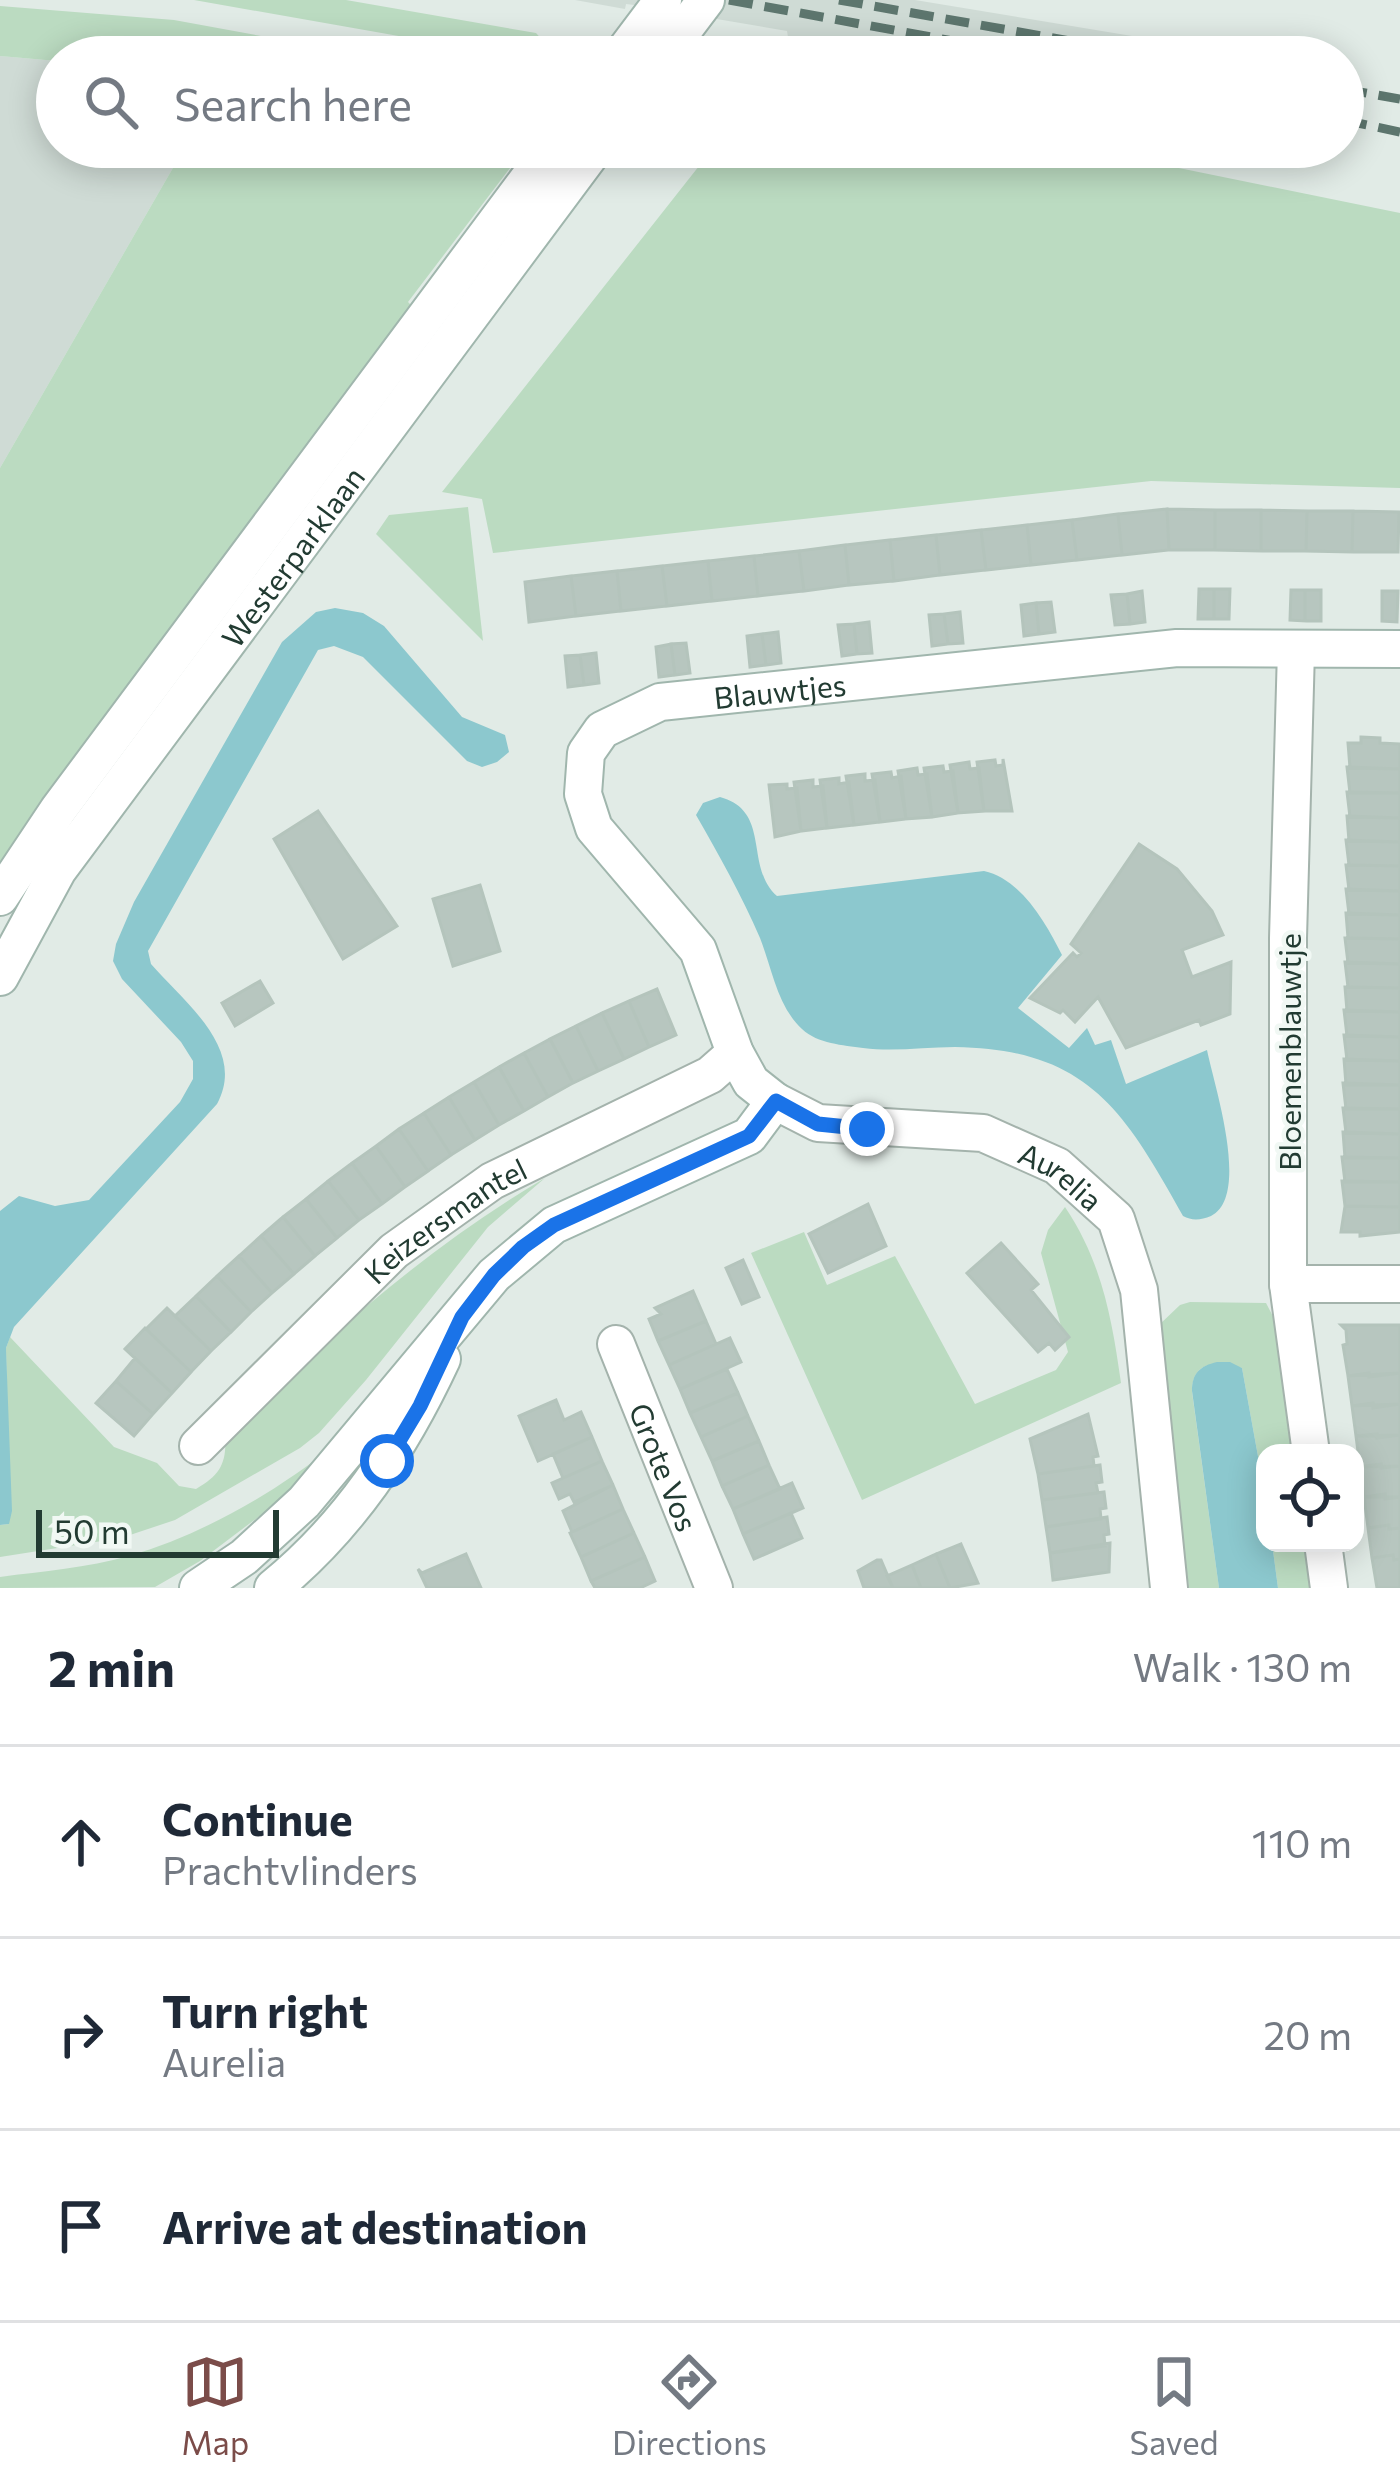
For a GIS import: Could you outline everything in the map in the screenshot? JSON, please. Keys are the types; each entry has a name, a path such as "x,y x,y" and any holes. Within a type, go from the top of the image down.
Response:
{"street":[{"path":"636,36 663,0"},
{"path":"679,36 706,0"},
{"name":"Westerparklaan","path":"0,896 58,810 536,168"},
{"name":"Westerparklaan","path":"0,977 58,870 580,168"},
{"name":"Blauwtjes","path":"776,1101 751,1082 735,1053 698,950 594,828 583,794 586,753 602,730 660,702 1177,648 1400,649"},
{"name":"Bloemenblauwtje","path":"1296,650 1288,938 1288,1284 1310,1444"},
{"name":"Keizersmantel","path":"199,1446 394,1251 492,1181 710,1075 735,1053"},
{"path":"198,1588 244,1557 304,1502 494,1275 554,1225 749,1136 776,1101"},
{"name":"Aurelia","path":"776,1101 818,1124 983,1133 1057,1166 1116,1219 1139,1290 1169,1588"},
{"path":"1288,1284 1400,1284"},
{"path":"273,1588 327,1539 362,1496 420,1406 462,1317"},
{"name":"Grote Vos","path":"616,1344 714,1588"},
{"path":"1324,1552 1329,1588"}],"shaded area":[{"path":"575,0 915,0 1132,36 788,36 787,31 634,5 626,4 625,9"},
{"path":"0,56 36,59 36,168 173,168 0,468"}],"green space":[{"path":"194,0 346,0 539,36 399,36"},
{"path":"0,6 174,20 261,36 36,36 36,59 0,56"},
{"path":"173,168 510,168 408,302 414,308 0,862 0,468"},
{"path":"697,168 1179,168 1400,213 1400,488 1151,481 493,553 482,499 442,492"},
{"path":"468,507 483,641 376,534 389,515"},
{"path":"545,1178 488,1227 366,1380 300,1448 175,1520 121,1538 0,1557 0,1525 9,1524 6,1348 10,1337 114,1447 157,1463 179,1486 196,1489 221,1467 225,1435 339,1330 459,1234"},
{"path":"1065,1207 1104,1292 1121,1383 862,1500 751,1253 804,1232 827,1285 895,1256 975,1404 1056,1370 1068,1352 1041,1253 1048,1230"},
{"path":"1266,1303 1277,1324 1293,1444 1256,1445 1242,1368 1208,1365 1193,1381 1219,1588 1189,1588 1158,1354 1159,1325 1180,1305"},
{"path":"332,1447 315,1474 200,1561 155,1587 0,1588 0,1577 113,1560 183,1537 261,1497"},
{"path":"1273,1552 1308,1552 1313,1588 1278,1588"}],"water":[{"path":"335,608 363,613 384,626 462,717 505,735 509,752 482,767 467,761 363,657 334,646 318,650 148,951 151,964 195,1011 218,1046 224,1084 217,1104 14,1327 6,1348 12,1511 9,1524 0,1525 0,1211 19,1196 55,1206 89,1200 180,1102 193,1079 193,1061 181,1042 122,979 113,961 116,944 134,902 282,642 316,612"},
{"path":"720,797 746,814 761,870 777,896 984,871 1010,883 1040,916 1062,955 1018,1008 1069,1048 1087,1028 1095,1045 1111,1040 1126,1084 1207,1050 1227,1139 1228,1187 1223,1205 1211,1216 1183,1216 1120,1116 1070,1073 1038,1059 955,1047 863,1048 808,1034 781,998 753,922 696,815 703,803"},
{"path":"1230,1362 1242,1368 1256,1445 1256,1552 1273,1552 1278,1588 1219,1588 1192,1391 1198,1371"}],"building":[{"path":"1167,509 1169,550 1122,555 1118,514"},
{"path":"1167,509 1215,510 1215,550 1169,550"},
{"path":"1215,510 1261,510 1261,551 1215,550"},
{"path":"1261,510 1307,511 1306,551 1261,551"},
{"path":"1307,511 1353,511 1352,552 1306,551"},
{"path":"1353,511 1399,512 1398,552 1352,552"},
{"path":"1118,514 1122,555 1077,560 1072,520"},
{"path":"1072,520 1077,560 1031,565 1027,525"},
{"path":"1027,525 1031,565 986,570 981,530"},
{"path":"981,530 986,570 940,575 936,535"},
{"path":"936,535 940,575 894,581 890,540"},
{"path":"890,540 894,581 849,585 845,545"},
{"path":"845,545 849,585 804,591 799,551"},
{"path":"799,551 804,591 758,596 754,556"},
{"path":"754,556 758,596 712,601 708,561"},
{"path":"708,561 712,601 667,606 662,566"},
{"path":"662,566 667,606 621,611 617,571"},
{"path":"617,571 621,611 576,616 571,576"},
{"path":"571,576 576,616 529,622 525,582"},
{"path":"1199,589 1214,589 1214,619 1198,619"},
{"path":"1214,589 1230,589 1229,619 1214,619"},
{"path":"1291,590 1305,590 1305,621 1290,620"},
{"path":"1305,590 1321,590 1321,621 1305,621"},
{"path":"1142,591 1145,622 1130,624 1127,594"},
{"path":"1382,591 1398,591 1397,622 1382,621"},
{"path":"1127,594 1130,624 1115,625 1111,595"},
{"path":"1051,602 1055,632 1039,634 1036,603"},
{"path":"1036,603 1039,634 1024,636 1021,605"},
{"path":"960,612 963,643 948,644 944,614"},
{"path":"944,614 948,644 932,646 929,615"},
{"path":"869,622 872,653 857,654 854,624"},
{"path":"854,624 857,654 842,656 838,625"},
{"path":"778,632 781,663 766,665 762,634"},
{"path":"762,634 766,665 750,667 747,636"},
{"path":"686,643 690,673 675,675 671,644"},
{"path":"671,644 675,675 659,677 656,647"},
{"path":"596,653 599,683 584,685 580,655"},
{"path":"580,655 584,685 568,687 565,656"},
{"path":"1361,737 1400,744 1400,769 1350,768 1348,743 1361,743"},
{"path":"1003,759 1012,811 984,811 977,762 995,760 996,766 1003,765"},
{"path":"969,762 970,769 979,768 984,811 958,813 950,765"},
{"path":"943,766 944,772 953,771 958,813 932,817 924,768"},
{"path":"1347,767 1400,769 1400,793 1350,793"},
{"path":"917,768 918,775 927,774 932,817 906,819 898,771"},
{"path":"891,772 892,778 901,776 906,819 880,822 872,774"},
{"path":"865,774 865,781 875,780 880,822 854,825 846,776"},
{"path":"839,778 839,784 849,782 854,825 827,828 820,780"},
{"path":"813,780 813,787 823,786 827,828 801,831 794,782"},
{"path":"787,784 787,789 797,788 801,831 775,837 769,785"},
{"path":"1347,792 1400,793 1400,818 1350,817"},
{"path":"318,811 397,926 343,959 274,839"},
{"path":"1347,816 1400,818 1400,842 1349,841"},
{"path":"1346,840 1400,842 1400,866 1349,865"},
{"path":"1139,844 1177,869 1212,911 1223,935 1182,950 1192,977 1231,962 1230,1014 1201,1025 1199,1020 1126,1048 1098,997 1075,1022 1063,1010 1060,1013 1030,998 1073,953 1077,957 1081,953 1071,944"},
{"path":"1346,865 1400,866 1400,891 1349,890"},
{"path":"480,885 500,951 453,966 433,899"},
{"path":"1346,889 1400,891 1400,915 1349,914"},
{"path":"1346,913 1400,915 1400,939 1348,938"},
{"path":"1345,938 1400,939 1400,964 1348,963"},
{"path":"1345,962 1400,964 1400,988 1348,987"},
{"path":"260,981 273,1003 235,1026 222,1003"},
{"path":"1345,987 1400,988 1400,1012 1347,1011"},
{"path":"657,989 676,1035 649,1047 629,1001"},
{"path":"629,1001 649,1047 624,1059 602,1013"},
{"path":"1344,1010 1400,1012 1400,1037 1347,1036"},
{"path":"602,1013 624,1059 598,1071 576,1026"},
{"path":"576,1026 598,1071 573,1083 550,1039"},
{"path":"1344,1035 1400,1037 1400,1061 1347,1060"},
{"path":"550,1039 573,1083 548,1097 524,1053"},
{"path":"524,1053 548,1097 524,1111 499,1067"},
{"path":"1344,1059 1400,1061 1400,1085 1346,1085"},
{"path":"499,1067 524,1111 499,1125 474,1082"},
{"path":"474,1082 499,1125 475,1140 449,1097"},
{"path":"1343,1083 1400,1085 1400,1109 1346,1109"},
{"path":"449,1097 475,1140 451,1155 424,1113"},
{"path":"1343,1108 1400,1109 1400,1134 1346,1133"},
{"path":"424,1113 451,1155 428,1171 399,1129"},
{"path":"399,1129 428,1171 405,1187 376,1146"},
{"path":"1343,1132 1400,1134 1400,1158 1345,1158"},
{"path":"376,1146 405,1187 382,1204 352,1163"},
{"path":"1342,1157 1400,1158 1400,1182 1345,1182"},
{"path":"352,1163 382,1204 359,1220 328,1181"},
{"path":"328,1181 359,1220 337,1238 306,1199"},
{"path":"1342,1181 1400,1182 1400,1207 1345,1206"},
{"path":"306,1199 337,1238 315,1256 283,1217"},
{"path":"868,1204 886,1246 828,1273 809,1234"},
{"path":"1345,1206 1400,1207 1400,1232 1360,1236 1360,1232 1341,1232"},
{"path":"283,1217 315,1256 294,1274 261,1236"},
{"path":"261,1236 294,1274 272,1293 239,1256"},
{"path":"1001,1243 1038,1284 1031,1290 1069,1337 1055,1350 1049,1343 1038,1352 967,1273"},
{"path":"239,1256 272,1293 251,1312 217,1276"},
{"path":"743,1260 759,1297 742,1304 726,1268"},
{"path":"217,1276 251,1312 231,1332 196,1296"},
{"path":"693,1291 706,1321 658,1341 649,1319 661,1314 655,1308"},
{"path":"196,1296 231,1332 211,1351 175,1316"},
{"path":"167,1308 211,1351 191,1372 146,1329"},
{"path":"706,1321 716,1344 669,1365 658,1341"},
{"path":"1341,1325 1400,1325 1400,1373 1348,1376 1343,1345 1347,1344 1346,1330"},
{"path":"145,1328 191,1372 172,1393 125,1349"},
{"path":"730,1338 741,1362 680,1389 669,1365"},
{"path":"135,1358 172,1393 153,1414 116,1381"},
{"path":"727,1369 738,1393 690,1413 680,1389"},
{"path":"1369,1373 1369,1377 1400,1373 1400,1404 1352,1406 1348,1376"},
{"path":"116,1381 153,1414 134,1436 96,1403"},
{"path":"738,1393 748,1416 701,1437 690,1413"},
{"path":"556,1400 564,1420 581,1412 592,1437 538,1461 519,1416"},
{"path":"1373,1403 1373,1408 1400,1404 1400,1435 1356,1436 1352,1406"},
{"path":"1088,1414 1098,1456 1093,1457 1094,1466 1038,1474 1030,1439"},
{"path":"748,1416 759,1441 712,1461 701,1437"},
{"path":"1400,1435 1400,1466 1364,1467 1364,1444 1357,1444 1356,1436"},
{"path":"592,1437 602,1461 563,1478 553,1454"},
{"path":"759,1441 769,1465 722,1486 712,1461"},
{"path":"602,1461 613,1485 574,1502 570,1494 559,1499 552,1483"},
{"path":"769,1465 780,1489 733,1509 722,1486"},
{"path":"1100,1465 1098,1493 1042,1500 1038,1474"},
{"path":"1364,1466 1400,1466 1400,1497 1364,1497"},
{"path":"792,1483 803,1508 743,1534 733,1509"},
{"path":"613,1485 623,1509 572,1532 563,1511"},
{"path":"1104,1492 1106,1508 1100,1509 1101,1519 1046,1527 1042,1500"},
{"path":"1364,1497 1400,1497 1400,1528 1368,1528"},
{"path":"623,1509 634,1533 581,1557 570,1533"},
{"path":"791,1513 802,1538 754,1559 743,1534"},
{"path":"1107,1517 1105,1546 1050,1553 1046,1527"},
{"path":"1389,1525 1389,1529 1400,1528 1400,1559 1394,1560 1393,1555 1372,1558 1368,1528"},
{"path":"634,1533 645,1557 591,1581 581,1557"},
{"path":"1110,1543 1109,1572 1053,1580 1050,1553"},
{"path":"961,1544 978,1583 950,1588 936,1554"},
{"path":"466,1554 481,1588 427,1588 418,1569 422,1573"},
{"path":"936,1554 950,1588 921,1588 912,1565"},
{"path":"1393,1555 1394,1560 1400,1559 1400,1588 1377,1588 1372,1558"},
{"path":"645,1557 655,1581 640,1588 595,1588 591,1581"},
{"path":"877,1560 893,1588 864,1588 858,1571"},
{"path":"912,1565 921,1588 893,1588 887,1576"}],"railway":[{"path":"729,0 926,36"},
{"path":"839,0 1042,36"},
{"path":"1364,93 1400,99"},
{"path":"1364,124 1400,132"}],"route":[{"path":"387,1461 420,1406 462,1317 494,1275 554,1225 749,1136 776,1101 818,1124 867,1129"}]}
